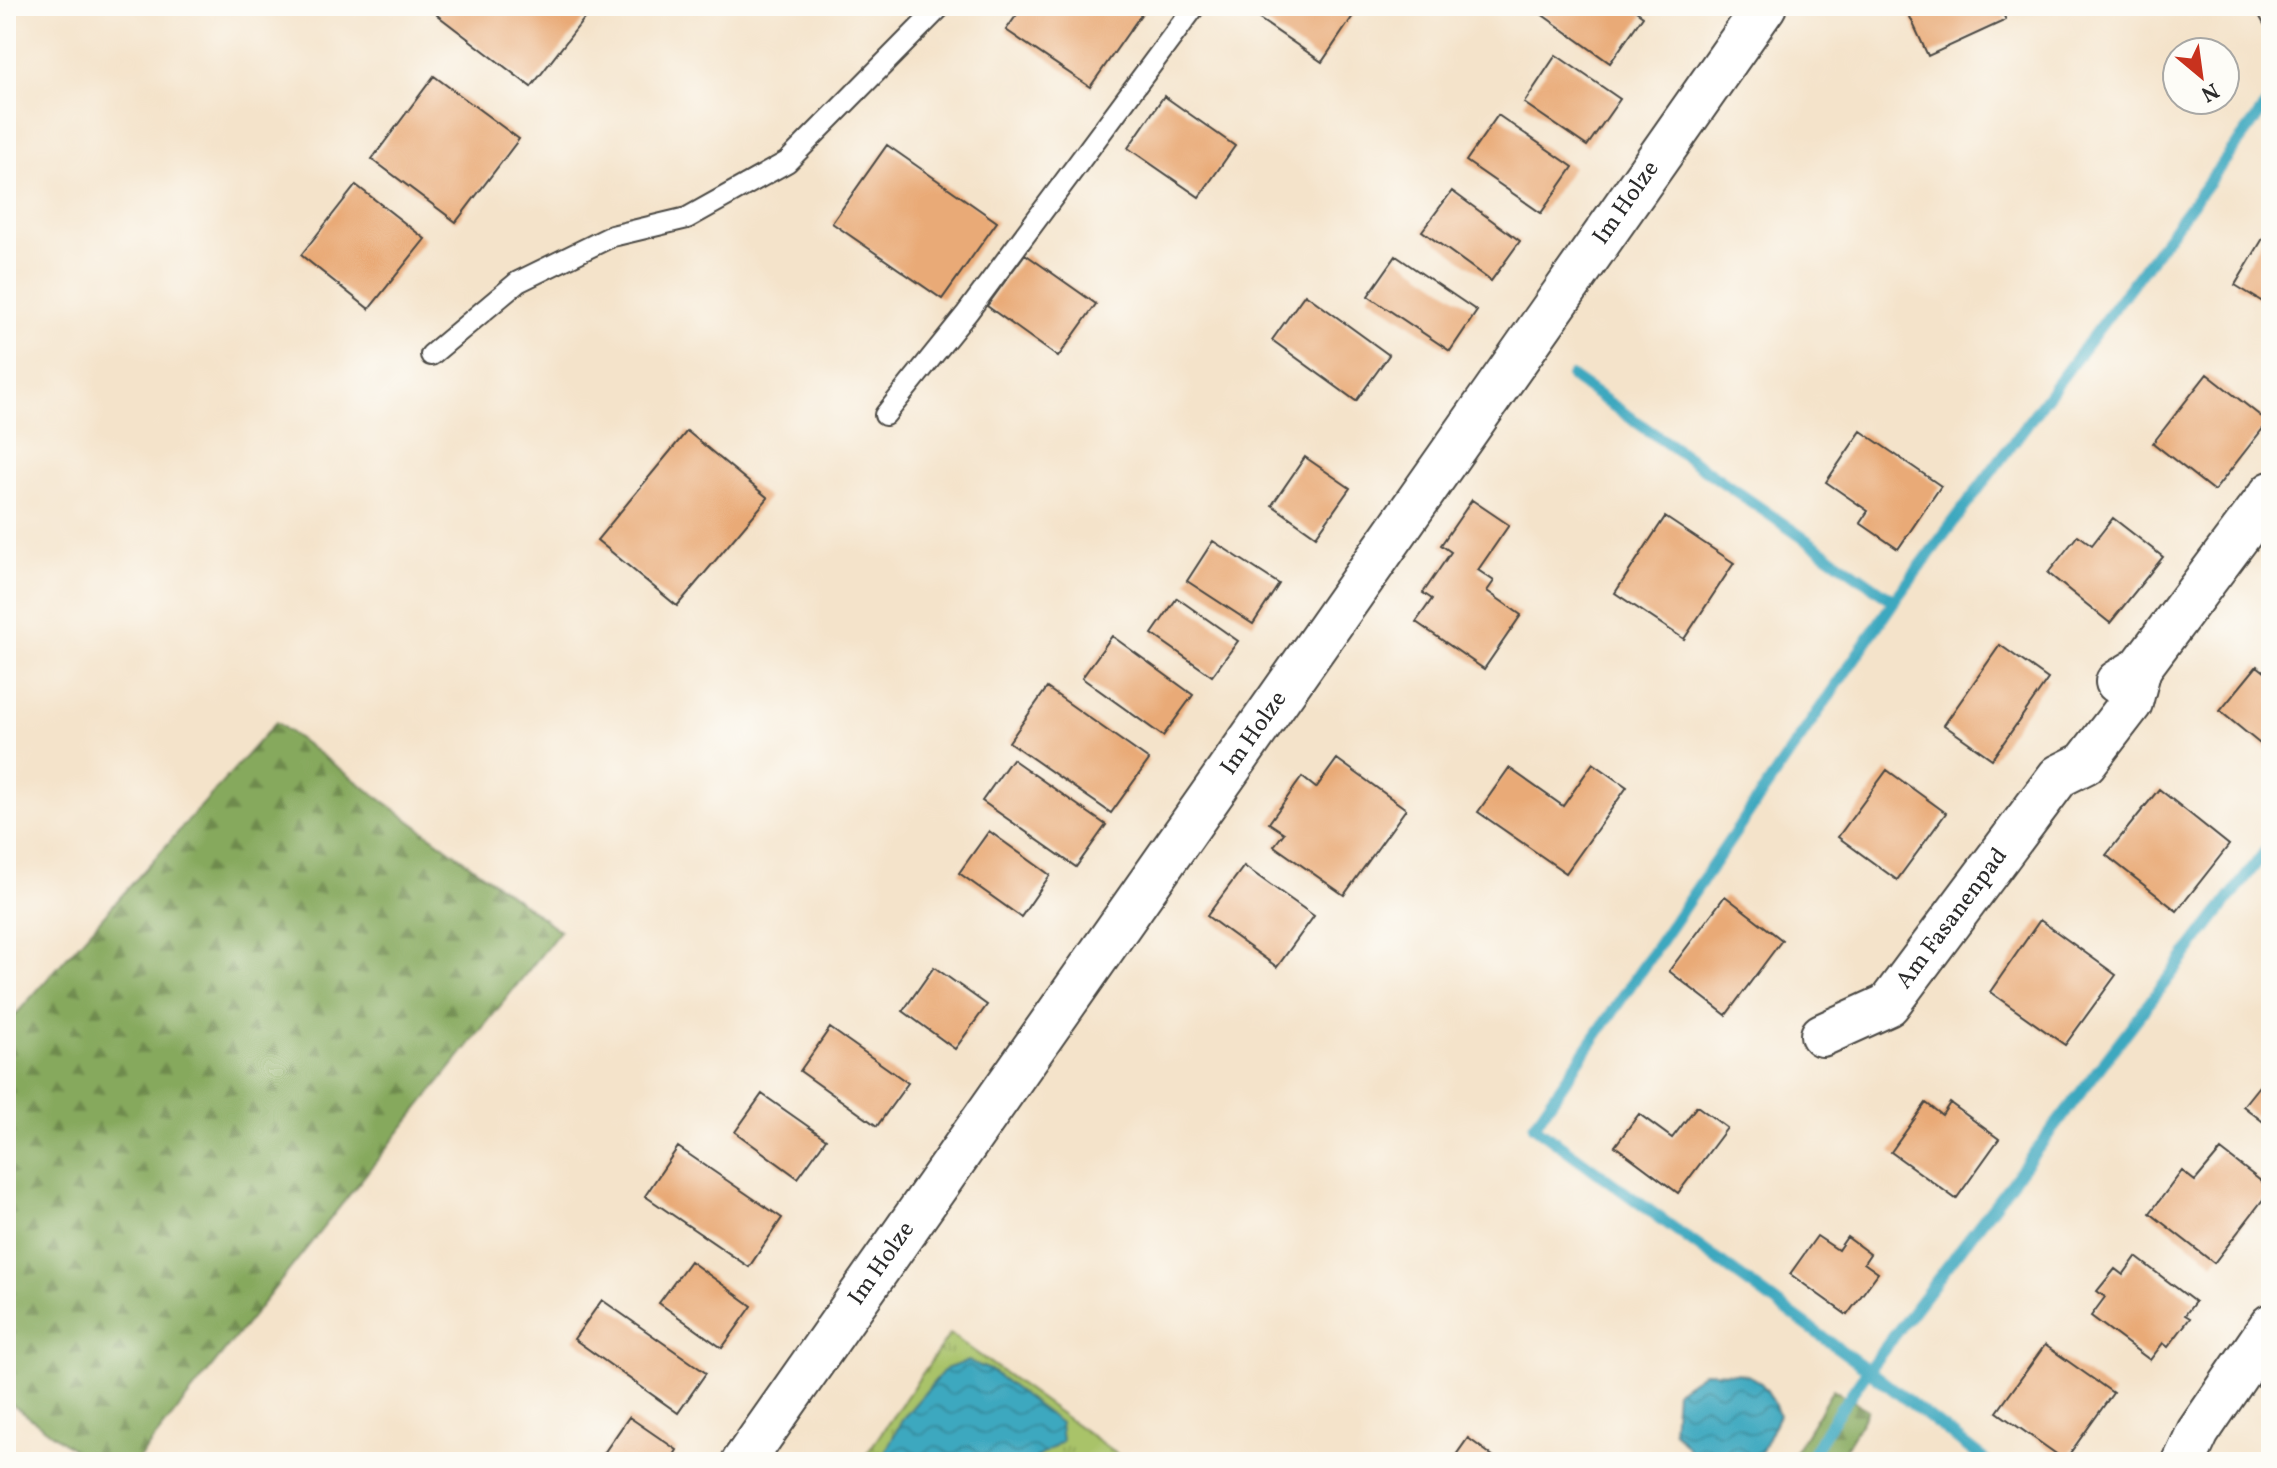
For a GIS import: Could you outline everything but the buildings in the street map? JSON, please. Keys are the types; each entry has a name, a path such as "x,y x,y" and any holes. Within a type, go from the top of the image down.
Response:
{"street":[{"name":"Im Holze","path":"743,1462 1765,6"},
{"name":"Am Fasanenpad","path":"1822,1035 1888,1005 2059,776 2085,763 2131,703 2140,668 2271,493"},
{"path":"2184,1462 2198,1432 2271,1325"}],"lane":[{"path":"431,355 518,282 612,236 687,218 787,162 941,6"},
{"path":"885,415 967,313 1195,6"}],"green space":[{"path":"276,722 560,931 136,1462 90,1462 6,1400 6,1016 11,1020"},
{"path":"950,1334 1128,1462 861,1462"},
{"path":"1833,1389 1868,1410 1837,1462 1789,1462"}],"water":[{"path":"968,1361 990,1370 1060,1423 1062,1441 1031,1462 880,1462 903,1418 945,1369"},
{"path":"1704,1372 1752,1377 1766,1389 1772,1400 1779,1415 1762,1451 1750,1462 1699,1462 1673,1430 1676,1391"}],"waterway":[{"path":"1987,1462 1868,1370 1534,1126 1894,601 2271,99"},
{"path":"1572,377 1894,601"},
{"path":"1808,1462 1826,1430 1868,1370 2271,844"}]}
